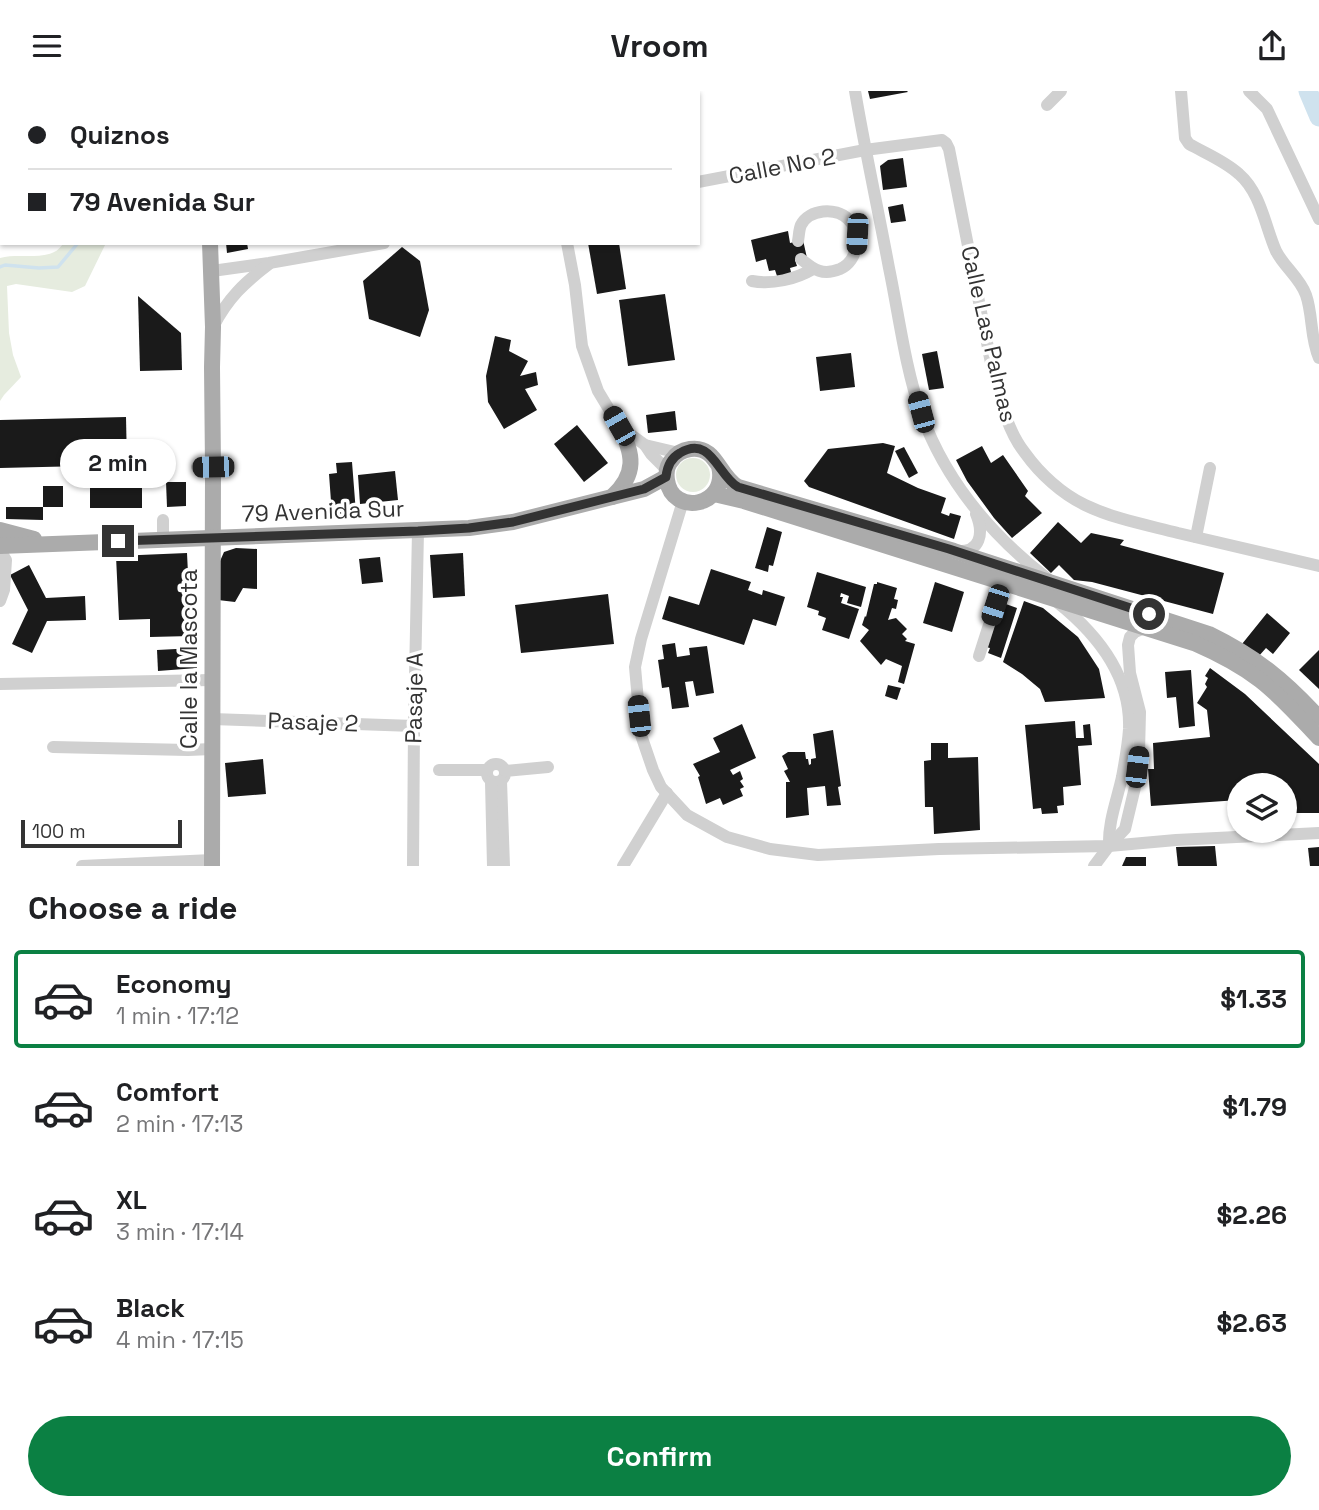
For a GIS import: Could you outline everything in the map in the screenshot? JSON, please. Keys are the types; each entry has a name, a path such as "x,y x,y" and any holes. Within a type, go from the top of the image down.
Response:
{"main road":[{"name":"Calle la Mascota","path":"210,245 214,327 205,467 213,537 212,863"},
{"path":"612,497 620,490 630,468 629,447 619,426"},
{"path":"719,466 720,481 708,500 692,504 679,499 669,488 667,474 673,459 679,453 691,449 702,450 715,459 729,482 738,487 954,551 1147,627 1194,642 1244,669 1277,694 1319,738"},
{"name":"79 Avenida Sur","path":"0,548 50,543 469,528 513,522 644,489 667,474"},
{"name":"79 Avenida Sur","path":"644,489 679,499"},
{"path":"714,494 1003,582 1051,590 1209,634 1238,648 1286,683 1319,718"},
{"path":"0,530 50,543"}],"street":[{"path":"855,91 908,364 921,412 935,447 973,507 1102,646 1115,666 1134,713"},
{"path":"1047,105 1061,91"},
{"path":"1181,91 1185,138 1241,175 1252,191 1267,222 1276,252 1303,288 1319,358"},
{"path":"1249,91 1267,109 1319,219"},
{"name":"Calle Las Palmas","path":"865,150 935,140 946,143 999,394 1013,434 1024,452 1064,493 1100,512 1319,566"},
{"name":"Calle No 2","path":"700,183 865,150"},
{"path":"798,241 801,223 815,212 832,210 848,218 857,234 856,251 846,266 830,272 813,269 801,259"},
{"path":"857,234 882,229"},
{"path":"212,271 372,245"},
{"path":"566,245 575,285 582,346 598,391 619,426 645,445 667,474"},
{"path":"214,327 232,297 269,263"},
{"path":"752,282 795,278 813,269"},
{"path":"139,445 142,467"},
{"path":"645,445 679,453"},
{"path":"1196,537 1210,468"},
{"path":"679,499 635,667 641,735 661,787 687,815 727,837 770,849 818,855 939,849 1109,846 1319,832"},
{"path":"954,551 970,550 979,540 980,526 973,507"},
{"path":"163,520 163,539"},
{"name":"Pasaje A","path":"413,866 418,531"},
{"path":"0,548 6,560 4,590 0,601"},
{"path":"979,656 1003,582"},
{"path":"1094,866 1109,846 1108,829 1118,797 1129,728 1134,713 1128,645 1135,632 1147,627"},
{"path":"0,684 212,680"},
{"name":"Pasaje 2","path":"212,719 414,726"},
{"path":"53,747 212,749"},
{"path":"439,770 496,776 548,767"},
{"path":"493,866 496,776"},
{"path":"496,776 503,866"},
{"path":"622,866 667,793"},
{"path":"82,866 212,863"}],"shaded area":[{"path":"62,245 105,245 85,286 72,292 16,284 7,286 9,333 21,377 0,401 0,258 36,256 57,251"},
{"path":"693,458 705,463 710,475 705,487 693,492 681,487 676,475 681,463"}],"building":[{"path":"868,91 907,91 908,92 870,99"},
{"path":"903,158 907,187 883,190 880,166 888,160"},
{"path":"903,204 906,221 891,223 888,207"},
{"path":"788,231 790,243 803,240 807,258 795,260 797,266 790,268 792,276 778,279 775,270 769,271 766,259 756,262 751,240"},
{"path":"226,245 247,245 248,249 227,253"},
{"path":"588,245 619,245 626,289 597,294"},
{"path":"402,247 420,261 429,310 420,337 369,319 363,281"},
{"path":"665,294 675,360 628,366 619,300"},
{"path":"138,296 181,333 182,370 140,371"},
{"path":"495,336 511,340 509,351 528,361 520,376 536,372 538,385 525,389 537,410 504,429 488,402 486,376"},
{"path":"937,351 944,388 929,390 922,354"},
{"path":"851,353 855,387 820,391 816,357"},
{"path":"675,411 677,430 648,433 646,415"},
{"path":"126,417 127,465 0,468 0,420"},
{"path":"577,425 608,463 584,482 554,444"},
{"path":"883,443 895,446 887,473 946,498 941,513 961,516 954,539 809,487 804,481 828,449"},
{"path":"982,446 991,463 1003,455 1028,491 1025,496 1042,513 1012,538 967,481 956,460"},
{"path":"904,447 918,473 909,478 895,451"},
{"path":"352,462 356,513 332,515 329,474 337,473 336,463"},
{"path":"395,471 398,500 360,504 358,475"},
{"path":"166,482 186,482 186,506 167,507"},
{"path":"43,486 63,486 63,507 43,507"},
{"path":"90,486 142,486 142,508 90,508"},
{"path":"6,507 43,507 43,520 6,519"},
{"path":"1058,522 1081,543 1091,533 1124,540 1120,545 1224,573 1213,614 1092,582 1074,580 1059,565 1051,573 1030,553"},
{"path":"767,527 782,532 773,566 769,565 768,572 755,568"},
{"path":"236,548 257,549 257,589 243,588 235,602 218,600 217,568 224,552"},
{"path":"187,553 191,636 150,637 150,619 119,620 116,556"},
{"path":"463,553 465,596 433,598 430,555"},
{"path":"380,557 383,582 362,584 359,559"},
{"path":"29,565 46,598 85,596 86,620 47,621 32,653 12,644 28,610 10,575"},
{"path":"711,569 751,582 748,590 762,595 763,590 785,597 776,626 753,619 744,645 662,619 669,596 699,605"},
{"path":"817,572 866,587 861,607 847,603 849,596 841,593 841,603 859,609 849,639 822,630 826,618 818,615 819,611 807,607"},
{"path":"877,582 897,588 894,599 898,600 896,609 892,608 888,620 896,618 907,629 902,634 907,639 905,641 915,644 904,684 898,682 902,666 886,659 881,665 860,641 869,630 862,625 874,584"},
{"path":"935,582 964,592 952,632 923,623"},
{"path":"608,594 614,644 521,653 515,605"},
{"path":"1024,601 1043,608 1078,637 1099,669 1105,698 1045,702 1040,689 1003,662"},
{"path":"1003,603 1017,608 1001,658 988,653 990,648 986,647 999,607 1001,608"},
{"path":"1267,613 1290,633 1273,654 1266,648 1258,657 1242,644"},
{"path":"675,643 677,657 690,655 689,648 707,646 714,693 696,696 693,681 685,682 689,707 672,709 669,687 662,688 658,660 664,659 662,645"},
{"path":"195,648 197,668 158,671 157,650"},
{"path":"1319,650 1319,689 1299,670"},
{"path":"1210,668 1245,694 1319,764 1319,813 1297,813 1297,773 1227,773 1227,801 1151,806 1148,769 1154,769 1153,743 1210,737 1207,710 1197,703 1207,687 1205,684 1208,678 1205,676"},
{"path":"1191,670 1195,726 1179,728 1176,697 1167,698 1165,672"},
{"path":"888,685 901,688 897,700 885,696"},
{"path":"1075,721 1076,738 1084,738 1083,725 1090,724 1092,745 1078,746 1081,785 1063,787 1064,805 1057,806 1058,813 1042,814 1041,808 1033,809 1025,725"},
{"path":"742,724 756,758 730,770 733,775 740,771 743,779 740,781 744,787 740,789 743,796 723,805 720,798 706,804 698,777 700,776 693,764 720,752 713,738"},
{"path":"833,730 841,805 827,806 825,786 807,788 809,815 786,818 786,782 790,782 784,771 788,769 782,756 788,752 805,752 809,765 811,764 811,759 816,758 813,734"},
{"path":"931,743 948,743 948,758 978,757 980,830 934,834 933,807 925,807 924,761 931,760"},
{"path":"263,759 266,794 228,797 225,763"},
{"path":"1215,846 1217,866 1178,866 1176,847"},
{"path":"1319,847 1319,866 1310,866 1308,848"},
{"path":"1126,857 1146,857 1146,866 1122,866"}],"waterway":[{"path":"1308,91 1319,117"},
{"path":"0,267 58,267 76,245"}],"route":[{"path":"118,541 418,531 513,522 644,489 666,477 669,464 679,453 694,449 702,450 715,459 729,482 738,487 949,549 1149,614"}]}
